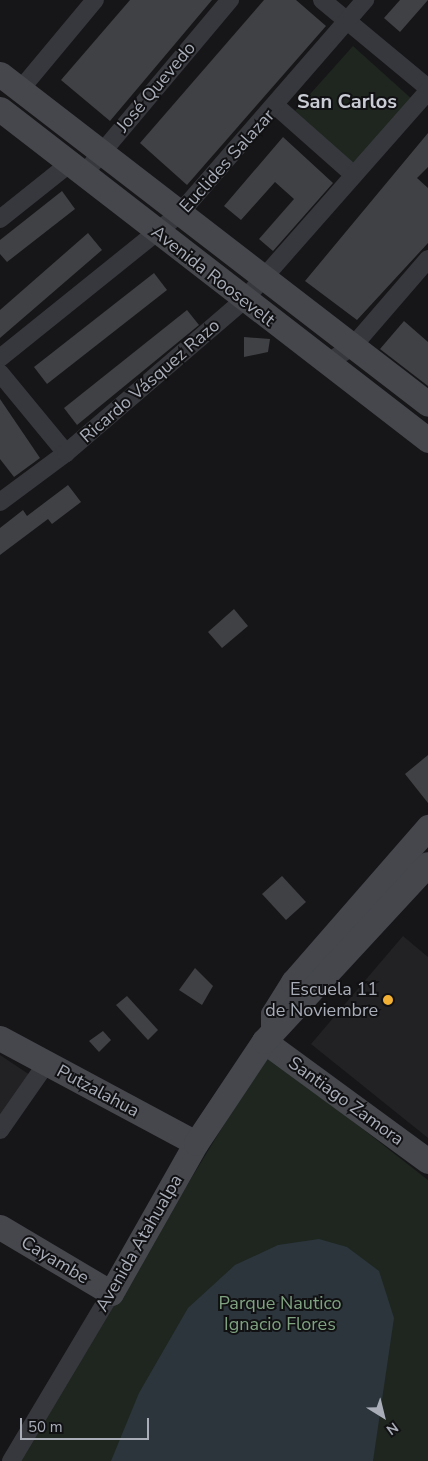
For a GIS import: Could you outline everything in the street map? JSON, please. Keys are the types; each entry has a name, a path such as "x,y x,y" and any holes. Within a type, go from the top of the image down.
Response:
{"street":[{"path":"20,90 95,0"},
{"name":"José Quevedo","path":"0,219 100,154 230,0"},
{"path":"322,0 345,22 428,89"},
{"name":"Euclides Salazar","path":"0,370 157,231 179,214 276,106 365,0"},
{"name":"Avenida Roosevelt","path":"0,74 100,154 428,404"},
{"name":"Ricardo Vásquez Razo","path":"0,502 66,453 243,301 428,89"},
{"path":"276,106 354,175"},
{"name":"Avenida Roosevelt","path":"0,109 76,170 157,231 243,301 326,363 425,432"},
{"path":"326,363 352,346 428,259"},
{"path":"0,370 66,453"},
{"name":"Avenida Atahualpa","path":"268,1035 273,1014 293,982 428,827"},
{"name":"Avenida Atahualpa","path":"11,1461 111,1293 196,1144 268,1035 294,1013 428,864"},
{"name":"Santiago Zamora","path":"268,1035 428,1161"},
{"name":"Putzalahua","path":"0,1038 196,1144"},
{"path":"0,1130 46,1064"},
{"name":"Cayambe","path":"0,1227 111,1293"}],"shaded area":[{"name":"Escuela 11 de Noviembre","path":"403,936 428,957 428,1138 311,1044"},
{"path":"0,1055 33,1077 0,1126"},
{"name":"Parque Nautico Ignacio Flores","path":"319,1239 347,1247 379,1271 394,1318 373,1461 111,1461 139,1393 188,1308 235,1265 278,1245"}],"green space":[{"path":"353,46 413,100 355,165 295,111"},
{"name":"Parque Nautico Ignacio Flores","path":"267,1054 428,1180 428,1461 19,1461"}],"building":[{"path":"130,0 212,0 110,121 61,80"},
{"path":"264,0 296,0 326,26 187,185 140,143"},
{"path":"400,0 428,0 400,32 384,18"},
{"path":"428,133 428,167 417,178 428,188 428,243 357,320 305,281"},
{"path":"283,137 333,183 273,251 259,239 294,199 275,182 241,220 224,206"},
{"path":"62,191 75,209 7,262 0,254 0,240"},
{"path":"88,233 102,250 0,338 0,310"},
{"path":"154,273 167,290 47,384 34,367"},
{"path":"187,310 199,325 77,425 64,408"},
{"path":"404,321 428,342 428,386 380,349"},
{"path":"244,337 270,339 268,352 244,357"},
{"path":"0,399 40,458 14,477 0,459"},
{"path":"68,485 81,502 52,524 48,519 0,555 0,528 23,510 27,516"},
{"path":"234,609 248,626 222,648 208,632"},
{"path":"428,755 428,803 405,774"},
{"path":"282,876 306,902 286,920 262,894"},
{"path":"195,968 213,986 202,1005 179,990"},
{"path":"127,996 158,1030 148,1040 116,1005"},
{"path":"103,1031 111,1040 99,1052 89,1041"}],"place":[{"name":"Escuela 11 de Noviembre","path":"388,1000"}],"district":[{"name":"San Carlos","path":"347,101"}]}
